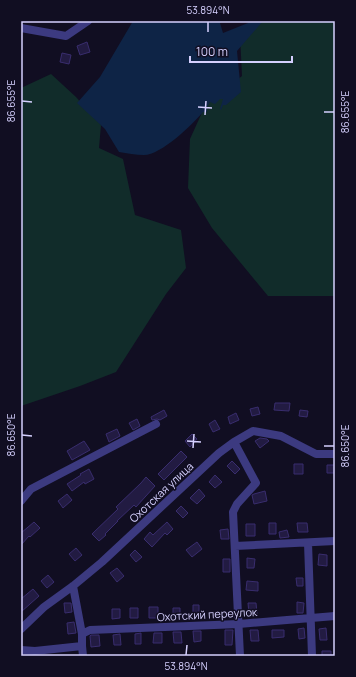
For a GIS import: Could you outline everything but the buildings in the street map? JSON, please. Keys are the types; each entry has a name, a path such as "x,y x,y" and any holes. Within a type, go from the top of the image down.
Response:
{"street":[{"path":"21,28 66,36 88,21"},
{"path":"21,501 31,489 156,424"},
{"name":"Охотская улица","path":"21,629 44,607 102,562 219,453 253,431 281,436 316,454 335,454"},
{"path":"234,442 256,483 237,504 233,512 240,656"},
{"path":"235,546 335,541"},
{"path":"308,543 312,656"},
{"path":"73,586 82,634 83,656"},
{"name":"Охотский переулок","path":"82,634 90,630 239,624 335,616"},
{"path":"21,650 35,651 82,646"}],"green space":[{"path":"252,21 335,21 335,296 268,296 212,228 188,188 190,139 205,106 242,76 240,35"},
{"path":"51,74 76,97 101,125 99,148 123,159 135,215 181,230 186,268 166,294 116,372 21,406 21,88"}],"water":[{"path":"133,21 222,21 220,23 223,33 248,23 249,21 263,21 237,51 241,92 226,105 223,105 221,110 223,99 220,99 215,104 210,102 207,107 207,112 203,112 176,138 159,150 151,154 144,155 119,152 105,129 77,103 100,77"}]}
